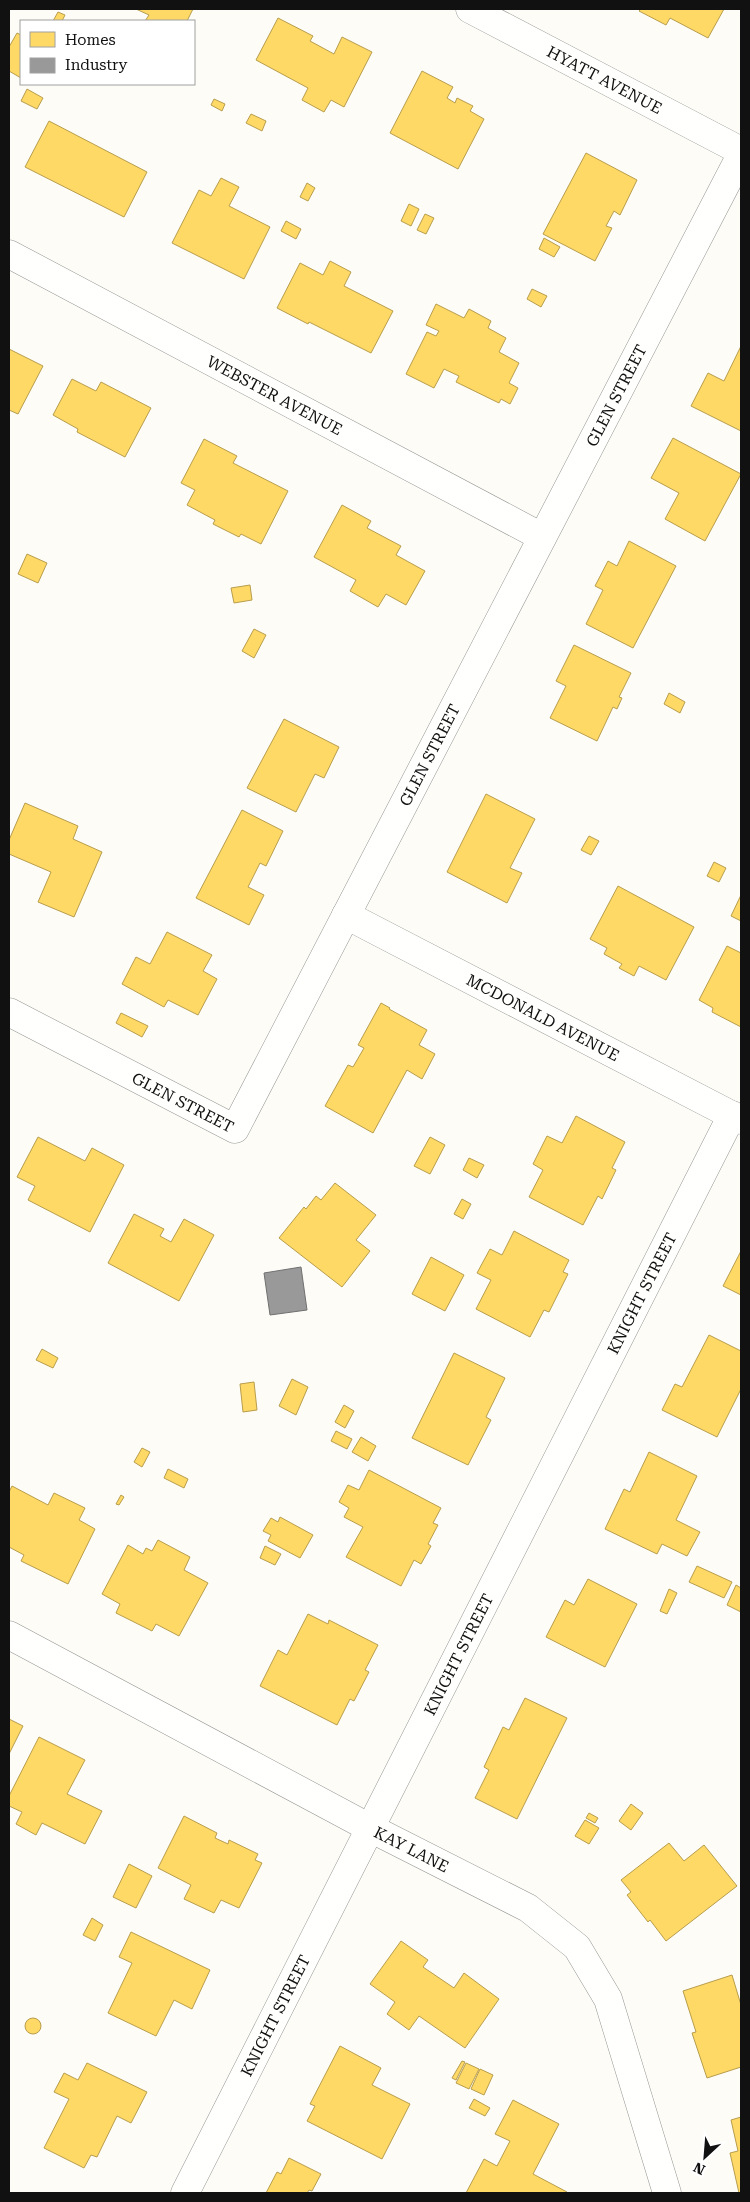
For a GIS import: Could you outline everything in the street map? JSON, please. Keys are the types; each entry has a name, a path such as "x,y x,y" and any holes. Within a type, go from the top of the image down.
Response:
{"street":[{"name":"HYATT AVENUE","path":"470,9 741,150"},
{"name":"GLEN STREET","path":"9,1012 235,1129 741,155"},
{"name":"WEBSTER AVENUE","path":"9,254 542,537"},
{"name":"MCDONALD AVENUE","path":"346,915 736,1118"},
{"name":"KNIGHT STREET","path":"185,2193 370,1828 736,1118"},
{"name":"KAY LANE","path":"9,1635 370,1828 528,1908 577,1947 608,1999 667,2193"}],"building: Homes":[{"path":"136,9 193,9 188,20 146,20 149,15"},
{"path":"641,9 724,9 708,38 670,18 666,25 639,11"},
{"path":"58,12 65,15 62,20 54,20"},
{"path":"278,18 313,36 310,41 334,54 342,37 372,52 344,107 331,100 324,112 302,100 308,88 256,60"},
{"path":"17,33 20,34 20,77 9,71 9,47"},
{"path":"422,71 453,87 447,98 455,103 457,98 473,106 470,111 484,119 458,169 390,133"},
{"path":"27,89 43,98 37,109 21,101"},
{"path":"214,99 225,104 222,111 211,105"},
{"path":"251,114 266,121 262,131 246,123"},
{"path":"49,121 147,172 124,217 25,167"},
{"path":"586,153 637,180 620,215 614,211 606,226 612,228 595,261 543,234"},
{"path":"221,178 239,187 229,206 270,227 244,279 172,243 199,190 211,196"},
{"path":"307,183 315,188 308,201 300,197"},
{"path":"409,204 419,209 411,226 401,221"},
{"path":"425,214 434,218 426,234 417,230"},
{"path":"286,221 301,229 296,239 281,231"},
{"path":"544,238 560,247 554,257 539,249"},
{"path":"330,261 351,272 344,286 393,311 371,353 277,308 300,263 323,275"},
{"path":"532,289 547,296 541,307 527,299"},
{"path":"436,304 464,318 469,309 491,321 488,328 506,338 499,352 519,363 509,383 518,388 510,404 501,399 499,403 456,382 459,376 444,369 434,388 406,374 427,332 436,336 439,331 426,325"},
{"path":"741,346 741,431 691,406 708,373 724,381"},
{"path":"9,349 43,366 18,414 9,410"},
{"path":"72,379 96,391 101,382 151,408 125,457 77,432 78,429 53,415"},
{"path":"673,438 741,474 705,541 665,519 679,493 651,478"},
{"path":"204,439 237,456 233,463 288,491 261,544 241,534 239,537 213,524 215,520 187,505 195,490 181,483"},
{"path":"342,505 371,521 367,528 401,546 396,555 425,571 406,605 386,594 378,607 350,591 356,580 314,557"},
{"path":"629,541 676,566 633,648 586,624 603,590 595,586 608,561 617,566"},
{"path":"27,554 47,563 38,583 18,574"},
{"path":"250,585 252,600 234,603 231,588"},
{"path":"254,629 266,635 254,658 242,651"},
{"path":"574,645 631,673 619,697 622,698 617,709 613,707 597,741 550,718 566,686 556,681"},
{"path":"669,693 685,702 680,713 664,704"},
{"path":"284,719 339,747 324,778 315,774 296,812 247,788"},
{"path":"486,794 535,819 510,868 522,873 507,903 447,872"},
{"path":"25,803 78,826 73,839 102,852 74,917 38,902 51,872 9,854 9,840"},
{"path":"242,810 283,831 266,866 260,863 248,887 264,895 249,925 196,898"},
{"path":"589,836 599,841 591,855 581,850"},
{"path":"714,862 726,868 719,882 707,876"},
{"path":"618,886 694,927 666,980 639,966 634,976 619,968 622,964 604,954 607,948 590,939"},
{"path":"741,895 741,921 731,916"},
{"path":"167,932 212,955 203,971 217,979 198,1015 168,1000 164,1007 122,984 136,957 150,964"},
{"path":"727,946 741,953 741,1027 712,1012 713,1008 699,1000"},
{"path":"381,1003 427,1030 419,1045 435,1054 422,1079 407,1070 373,1133 325,1106 348,1065 353,1067 364,1048 358,1045"},
{"path":"121,1013 148,1026 142,1037 116,1023"},
{"path":"576,1116 625,1142 612,1168 616,1170 602,1199 598,1196 583,1225 529,1197 543,1170 533,1164 547,1136 562,1143"},
{"path":"38,1137 85,1161 92,1148 124,1165 90,1232 28,1200 35,1186 17,1177"},
{"path":"430,1137 445,1145 430,1174 414,1166"},
{"path":"469,1158 484,1165 477,1178 463,1170"},
{"path":"335,1183 376,1215 356,1240 370,1251 342,1287 279,1238 304,1207 306,1209 316,1196 321,1200"},
{"path":"462,1199 471,1204 463,1219 454,1214"},
{"path":"134,1214 164,1229 160,1236 171,1242 184,1219 214,1235 179,1301 108,1263"},
{"path":"514,1231 569,1260 563,1272 568,1274 549,1312 544,1310 530,1337 476,1309 491,1280 477,1273 490,1249 502,1255"},
{"path":"741,1251 741,1295 723,1286"},
{"path":"431,1257 464,1275 445,1311 412,1294"},
{"path":"709,1335 741,1351 741,1389 717,1437 662,1410 675,1384 682,1387"},
{"path":"42,1349 58,1358 53,1368 36,1360"},
{"path":"454,1353 505,1378 486,1417 491,1420 468,1465 412,1438"},
{"path":"292,1379 308,1387 296,1415 279,1406"},
{"path":"254,1382 257,1410 243,1412 240,1384"},
{"path":"344,1405 354,1411 345,1428 335,1422"},
{"path":"336,1431 352,1439 347,1449 331,1441"},
{"path":"361,1437 376,1446 368,1461 352,1452"},
{"path":"142,1448 150,1452 142,1467 134,1462"},
{"path":"649,1452 697,1476 676,1520 700,1532 687,1556 662,1544 657,1554 605,1529 624,1489 630,1492"},
{"path":"168,1469 188,1479 184,1488 164,1478"},
{"path":"369,1470 441,1508 433,1523 438,1525 428,1544 431,1546 421,1564 414,1560 401,1586 346,1557 363,1527 344,1517 349,1508 339,1502 348,1485 359,1490"},
{"path":"12,1486 48,1505 54,1493 85,1508 79,1520 95,1529 68,1584 21,1561 24,1555 9,1547 9,1492"},
{"path":"121,1495 124,1497 119,1505 116,1504"},
{"path":"280,1517 313,1535 300,1558 268,1541 271,1535 263,1531 271,1518 278,1522"},
{"path":"158,1540 190,1557 184,1570 208,1583 179,1636 156,1624 152,1631 116,1613 120,1604 102,1594 128,1545 143,1554 146,1548 152,1551"},
{"path":"265,1546 281,1554 275,1565 260,1558"},
{"path":"697,1566 732,1582 724,1598 689,1582"},
{"path":"588,1579 637,1604 605,1667 546,1637 565,1600 574,1605"},
{"path":"736,1585 741,1588 741,1612 727,1605"},
{"path":"669,1589 677,1593 667,1614 660,1611"},
{"path":"308,1614 328,1624 329,1620 378,1645 365,1670 369,1672 354,1701 350,1699 337,1725 260,1686 278,1650 287,1655"},
{"path":"525,1698 567,1718 517,1819 475,1798 489,1770 484,1767 503,1727 509,1730"},
{"path":"9,1719 23,1726 9,1754"},
{"path":"39,1737 85,1760 67,1794 102,1811 85,1844 42,1823 36,1835 16,1824 22,1812 9,1806 9,1796"},
{"path":"631,1804 643,1813 631,1830 619,1821"},
{"path":"589,1813 598,1818 595,1823 586,1818"},
{"path":"184,1816 217,1833 215,1838 228,1844 229,1840 258,1854 255,1860 262,1863 239,1908 221,1900 214,1913 184,1899 191,1885 158,1868"},
{"path":"585,1820 599,1828 589,1844 575,1836"},
{"path":"669,1843 684,1861 704,1845 737,1886 666,1941 627,1895 631,1892 621,1880"},
{"path":"129,1864 152,1876 136,1908 113,1897"},
{"path":"92,1918 103,1925 95,1941 83,1935"},
{"path":"131,1932 210,1970 192,2009 174,2000 156,2036 108,2013 132,1963 119,1957"},
{"path":"401,1941 428,1960 423,1967 454,1988 464,1973 499,1999 465,2048 419,2016 409,2030 387,2014 395,2002 370,1984"},
{"path":"732,1975 741,2005 741,2067 707,2078 692,2033 696,2032 683,1991"},
{"path":"30,2018 36,2018 41,2023 39,2032 30,2034 25,2029 25,2023"},
{"path":"340,2046 381,2068 372,2085 410,2104 382,2159 307,2121 315,2106 310,2104"},
{"path":"462,2061 465,2062 456,2080 452,2078"},
{"path":"87,2063 147,2092 131,2123 117,2116 97,2157 91,2155 84,2168 44,2148 69,2099 54,2092 64,2073 78,2080"},
{"path":"466,2063 479,2069 469,2089 456,2083"},
{"path":"480,2069 493,2075 484,2095 471,2089"},
{"path":"474,2099 490,2108 485,2116 469,2108"},
{"path":"513,2100 559,2124 533,2174 566,2193 466,2193 484,2159 497,2166 510,2141 495,2134"},
{"path":"741,2117 741,2193 739,2193 730,2153 738,2151 731,2120"},
{"path":"289,2158 321,2174 312,2191 309,2190 307,2193 266,2193 277,2172 281,2174"}],"building: Industry":[{"path":"301,1267 307,1310 270,1315 264,1273"}]}
